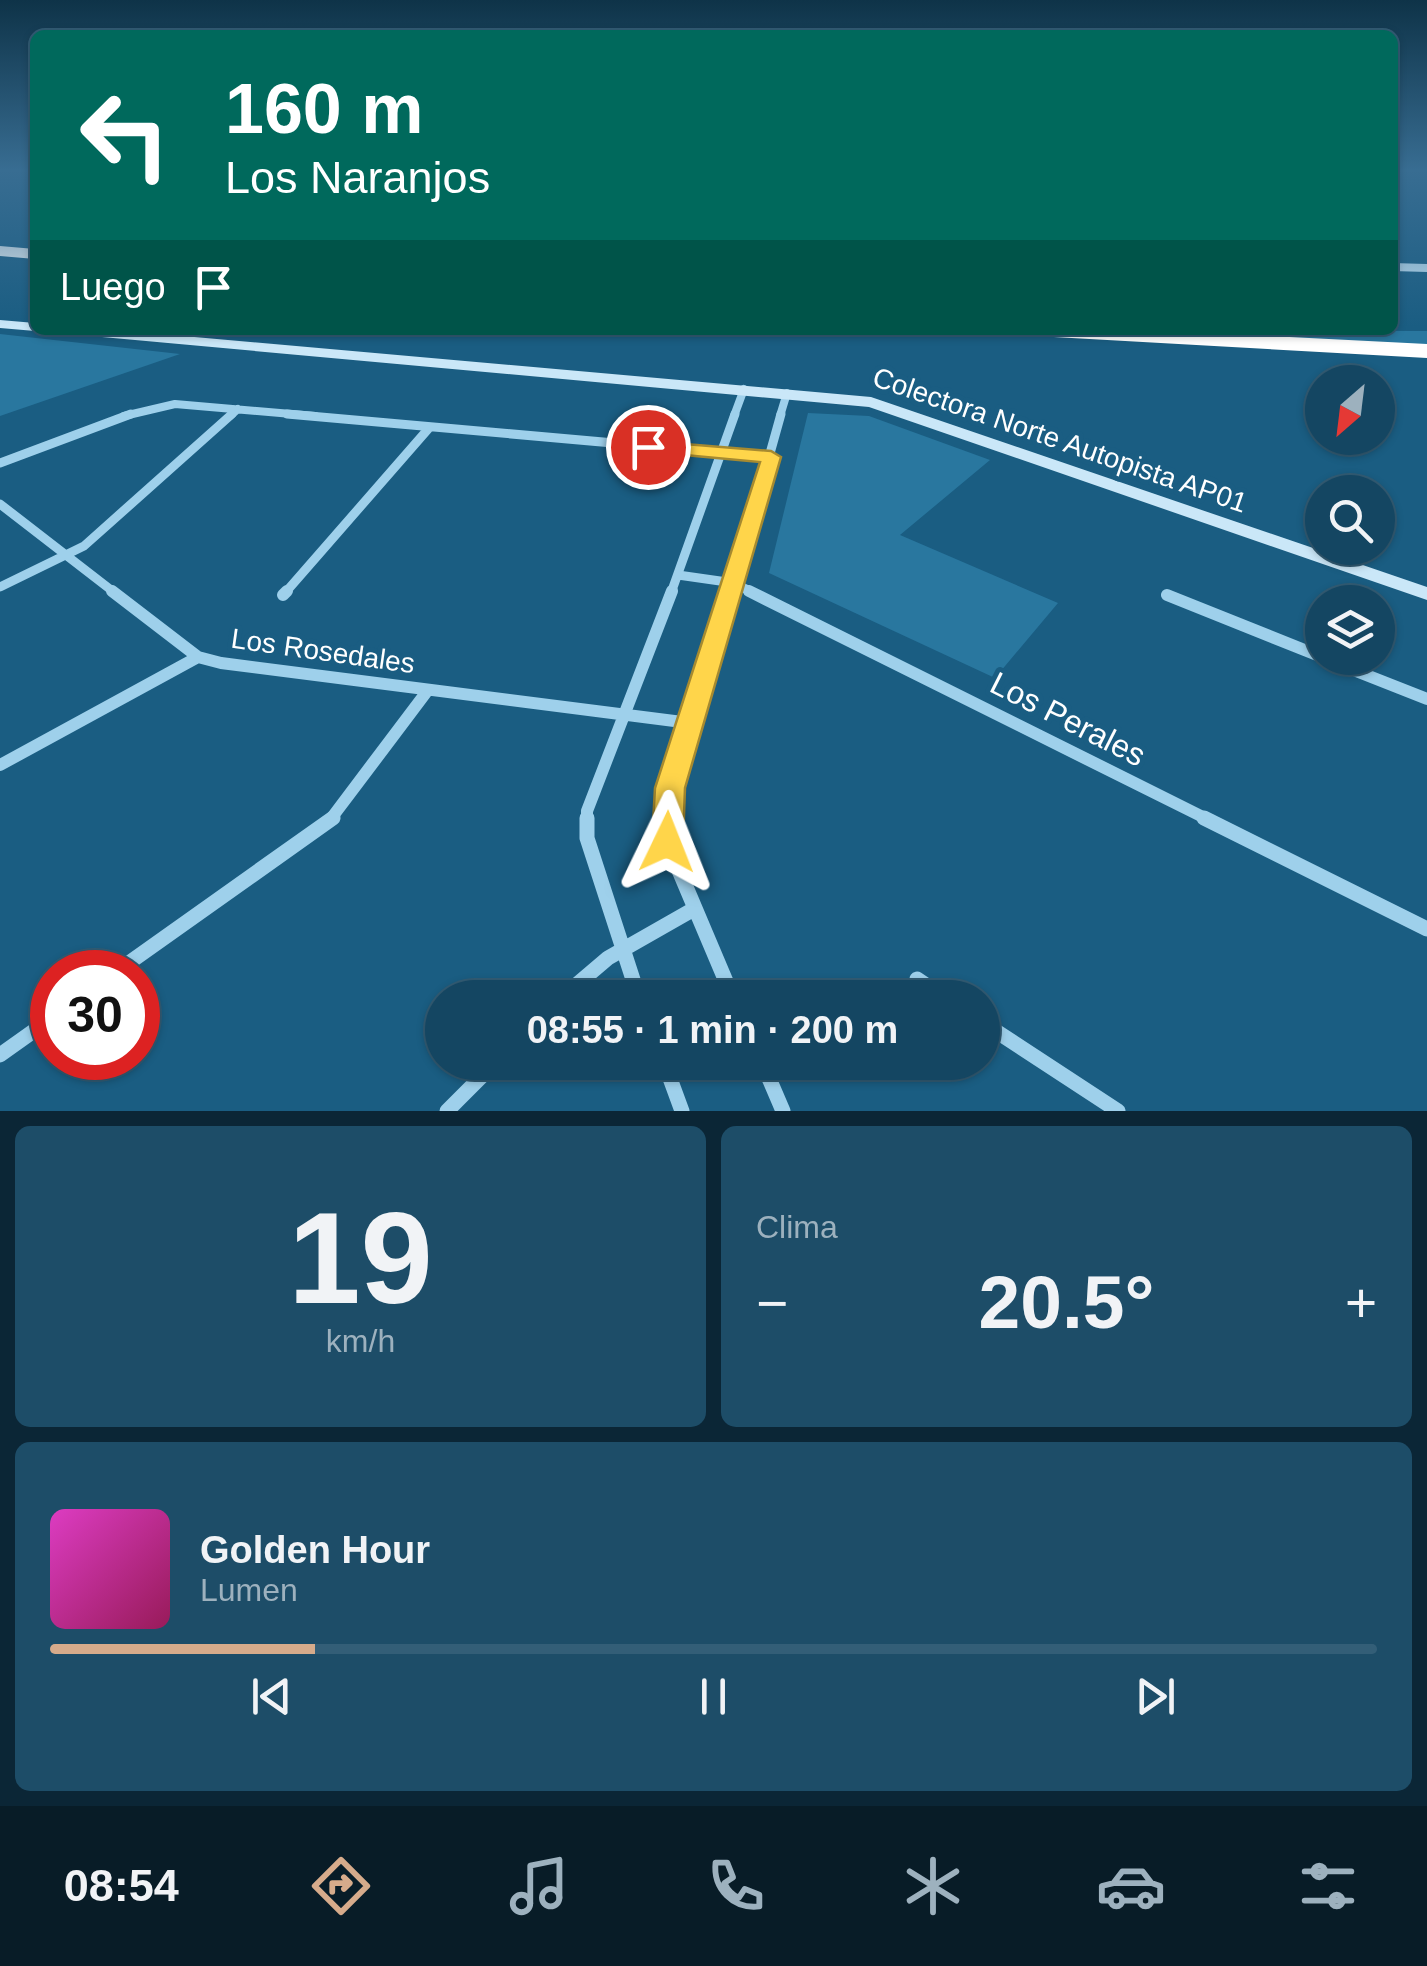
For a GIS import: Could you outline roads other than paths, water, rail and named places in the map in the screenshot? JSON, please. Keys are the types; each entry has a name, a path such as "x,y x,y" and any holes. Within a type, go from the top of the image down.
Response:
{"highway":[{"path":"0,234 30,237"},
{"path":"0,250 30,253"},
{"path":"1398,329 1427,331"},
{"path":"1129,335 1427,351"}],"main road":[{"path":"1398,267 1427,268"},
{"path":"0,324 30,327"},
{"name":"Colectora Norte Autopista AP01","path":"126,335 787,393 896,408 1427,594"}],"street":[{"path":"632,980 587,838 587,811 678,576 744,389"},
{"path":"725,980 667,842 670,788 734,584 787,393"},
{"path":"0,463 160,405 771,457"},
{"path":"0,586 67,556 99,534 238,409"},
{"path":"283,595 429,428"},
{"name":"Los Rosedales","path":"0,504 198,657 690,724"},
{"name":"Los Perales","path":"678,576 734,584 1427,929"},
{"path":"1167,596 1305,651"},
{"path":"0,765 198,657"},
{"path":"1366,675 1427,699"},
{"path":"147,950 337,815 428,690"},
{"path":"579,980 620,946 694,909"},
{"path":"0,1055 30,1034"},
{"path":"1000,1034 1118,1111"},
{"path":"447,1111 478,1080"},
{"path":"671,1080 682,1111"},
{"path":"770,1080 783,1111"}]}
